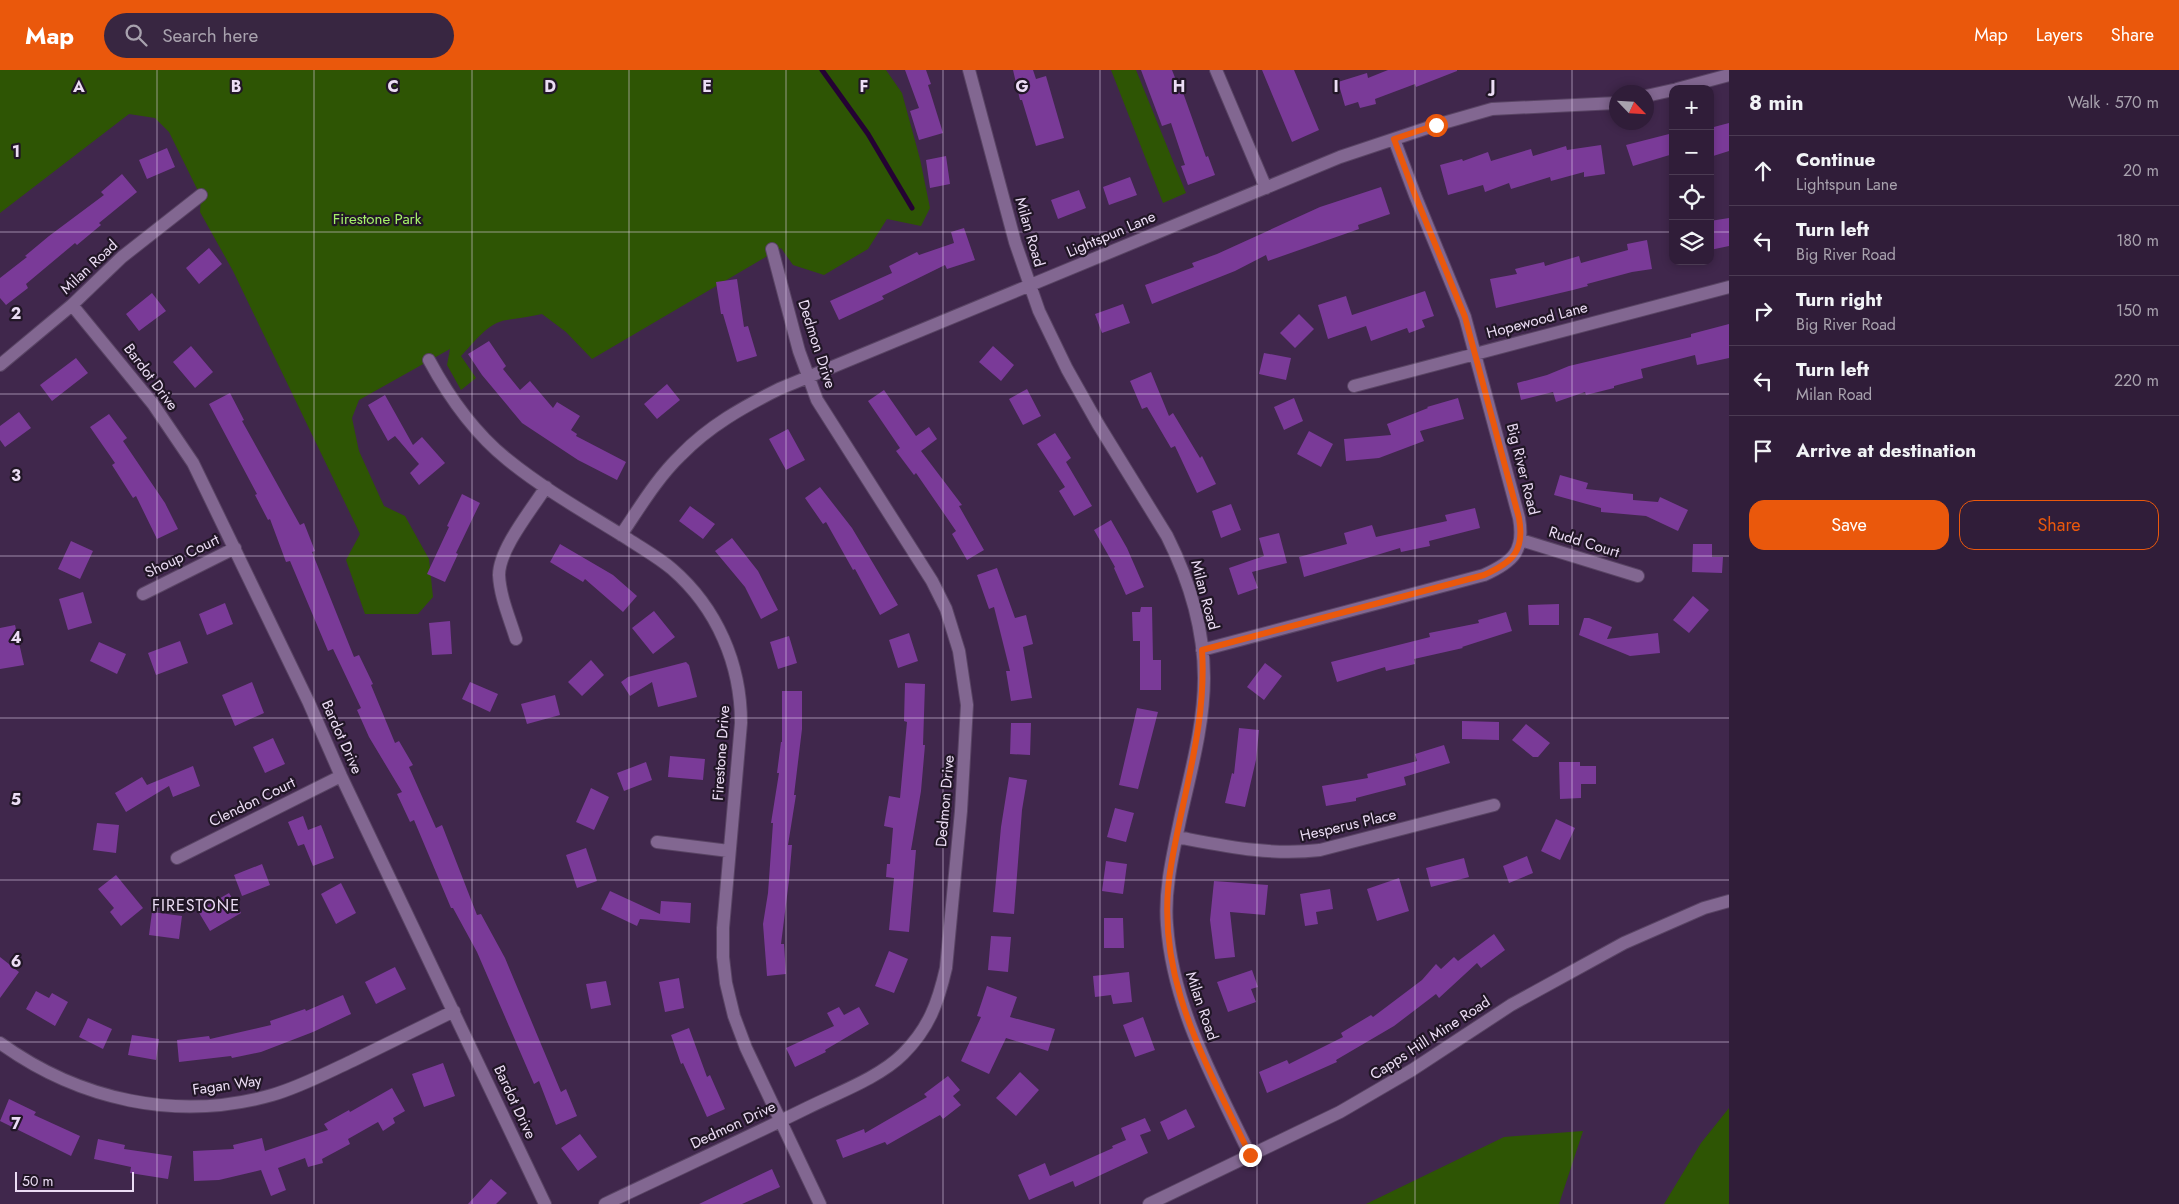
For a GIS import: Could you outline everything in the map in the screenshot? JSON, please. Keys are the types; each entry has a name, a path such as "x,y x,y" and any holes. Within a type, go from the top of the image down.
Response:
{"street":[{"name":"Milan Road","path":"969,70 1015,242 1039,311 1067,369 1176,555 1190,594 1202,650 1204,679 1200,723 1171,866 1166,923 1178,994 1195,1041 1250,1155"},
{"path":"1216,70 1266,188"},
{"path":"1693,85 1729,76"},
{"path":"1654,94 1669,91"},
{"name":"Lightspun Lane","path":"621,535 660,478 694,442 723,420 749,404 807,377 1340,157 1492,109 1609,103"},
{"name":"Big River Road","path":"1394,139 1465,317 1519,518 1521,540"},
{"name":"Milan Road","path":"0,365 72,305 122,257 201,194"},
{"name":"Dedmon Drive","path":"604,1204 848,1088 901,1056 926,1025 935,1009 946,968 966,751 967,705 960,651 946,609 932,580 817,400 798,351 772,249"},
{"name":"Hopewood Lane","path":"1354,386 1729,287"},
{"name":"Bardot Drive","path":"72,305 153,404 193,463 545,1204"},
{"name":"Firestone Drive","path":"429,360 450,397 482,437 509,462 673,570 698,597 713,618 733,663 739,684 741,723 723,928 723,957 726,983 734,1016 780,1121 820,1204"},
{"path":"516,639 502,595 499,575 501,564 509,545 546,486"},
{"path":"1202,650 1484,575 1497,569 1510,558 1518,549 1521,540"},
{"name":"Rudd Court","path":"1521,540 1638,576"},
{"name":"Shoup Court","path":"143,594 235,548"},
{"name":"Clendon Court","path":"177,858 342,776"},
{"name":"Hesperus Place","path":"1177,837 1240,849 1293,854 1320,850 1494,805"},
{"path":"657,842 729,851"},
{"name":"Capps Hill Mine Road","path":"1149,1204 1340,1112 1378,1091 1500,1012 1598,956 1649,931 1704,908 1729,901"},
{"name":"Fagan Way","path":"0,1043 46,1073 98,1094 151,1104 184,1107 212,1106 252,1100 294,1087 454,1011"}],"green space":[{"name":"Firestone Park","path":"0,70 886,70 902,93 920,159 930,208 921,226 887,219 868,249 824,275 793,265 781,248 592,359 566,332 542,314 507,320 487,329 461,356 476,378 461,390 447,365 450,349 359,400 352,418 359,451 384,506 405,516 429,559 433,597 418,614 365,614 346,560 360,534 233,271 200,212 201,197 169,132 155,118 129,114 0,213"},
{"path":"1111,70 1136,70 1186,193 1163,203"},
{"path":"1729,1108 1729,1204 1664,1204 1701,1143"},
{"path":"1583,1131 1559,1204 1366,1204 1504,1137"}],"building":[{"path":"905,70 926,70 931,84 928,85 943,133 919,140 910,111 919,108"},
{"path":"1013,70 1033,70 1036,79 1046,76 1064,138 1036,146 1022,100 1020,100"},
{"path":"1141,70 1172,70 1179,88 1181,87 1206,157 1208,156 1215,175 1188,185 1181,166 1185,165 1171,123 1162,126"},
{"path":"1262,70 1294,70 1319,130 1292,142"},
{"path":"1388,70 1457,71 1416,87 1415,84 1375,99 1376,104 1360,108 1358,102 1345,106 1338,82 1367,73 1368,78"},
{"path":"1729,123 1729,151 1714,156 1714,130 1714,127"},
{"path":"1669,134 1669,155 1633,166 1626,145"},
{"path":"1601,145 1605,174 1584,177 1584,172 1551,181 1550,177 1511,189 1509,183 1485,192 1483,185 1448,195 1440,165 1462,159 1463,161 1488,152 1491,161 1531,149 1533,156 1566,146 1567,150"},
{"path":"167,148 175,167 147,179 139,160"},
{"path":"946,156 950,184 930,188 926,160"},
{"path":"122,174 137,192 99,223 101,225 77,245 75,243 26,284 28,288 6,305 0,298 0,278 27,257 25,256 49,236 104,195 101,192"},
{"path":"1130,177 1137,195 1109,205 1103,187"},
{"path":"1381,187 1390,214 1358,225 1359,229 1268,261 1266,255 1235,271 1152,304 1145,285 1194,267 1192,263 1217,254 1320,207"},
{"path":"1079,190 1086,208 1058,219 1051,200"},
{"path":"1729,218 1729,246 1714,249 1714,220"},
{"path":"964,228 975,260 947,269 945,265 882,296 884,299 839,320 830,301 892,273 889,266 917,252 919,255 954,243 951,232"},
{"path":"1647,240 1652,269 1632,272 1587,284 1588,286 1573,290 1496,308 1490,279 1517,274 1515,269 1544,262 1545,266 1579,256 1581,263 1628,250 1627,244"},
{"path":"209,248 222,264 199,284 186,268"},
{"path":"737,279 744,327 748,326 757,356 737,362 723,314 721,314 716,282"},
{"path":"1425,291 1434,316 1422,320 1425,327 1409,333 1407,328 1371,341 1366,326 1328,339 1318,305 1346,296 1352,315"},
{"path":"152,293 166,311 139,331 126,314"},
{"path":"1123,304 1130,323 1102,333 1095,314"},
{"path":"1299,314 1314,329 1295,348 1280,333"},
{"path":"1729,324 1729,358 1697,365 1695,355 1641,369 1643,378 1614,386 1614,388 1586,395 1585,392 1556,402 1553,392 1521,400 1517,383 1547,375 1569,366 1691,337 1691,334"},
{"path":"489,341 506,366 503,369 520,390 530,381 553,408 557,402 580,416 571,430 577,434 576,436 626,462 617,480 578,460 522,423 482,375 468,354"},
{"path":"191,346 213,372 195,388 173,362"},
{"path":"993,346 1014,365 1001,381 979,362"},
{"path":"1264,353 1291,358 1286,380 1259,374"},
{"path":"76,358 88,373 52,401 40,385"},
{"path":"1151,372 1169,416 1173,413 1200,458 1202,456 1216,484 1197,493 1175,446 1171,448 1147,407 1142,409 1130,381"},
{"path":"667,384 680,400 657,419 644,404"},
{"path":"1027,389 1041,416 1023,425 1009,399"},
{"path":"884,390 916,436 929,427 937,439 921,451 962,505 959,506 984,550 967,560 952,534 956,531 916,473 914,475 896,451 900,448 868,401"},
{"path":"230,393 244,420 242,421 300,525 304,523 315,551 312,552 354,657 359,655 373,684 371,685 395,743 399,741 413,765 409,767 436,828 442,825 477,915 481,914 505,958 561,1092 566,1089 577,1116 556,1125 539,1081 534,1084 477,952 453,908 451,908 414,820 410,822 397,794 402,792 369,737 357,710 361,708 333,649 328,651 290,561 286,562 270,519 268,520 255,495 257,494 209,404"},
{"path":"385,395 413,445 422,437 445,463 419,485 410,473 419,464 395,436 388,441 368,405"},
{"path":"1294,398 1303,421 1284,430 1274,407"},
{"path":"1458,398 1464,419 1420,431 1424,441 1379,458 1346,461 1344,439 1391,435 1387,424 1427,407"},
{"path":"19,412 31,428 5,447 0,440 0,426"},
{"path":"109,414 127,438 123,441 165,503 178,529 157,539 136,496 133,498 112,465 115,463 90,427"},
{"path":"788,429 805,460 786,470 769,439"},
{"path":"1309,431 1333,444 1321,467 1297,454"},
{"path":"1055,433 1071,458 1066,462 1092,506 1074,516 1059,491 1065,487 1037,444"},
{"path":"1560,475 1588,483 1586,489 1633,494 1633,500 1658,502 1660,497 1688,510 1678,531 1646,516 1601,512 1601,508 1554,495"},
{"path":"820,487 852,528 898,605 880,615 826,522 823,524 805,498"},
{"path":"462,494 480,503 456,553 458,554 445,582 427,574"},
{"path":"1231,504 1241,530 1221,538 1212,511"},
{"path":"690,506 715,524 703,539 679,521"},
{"path":"1475,508 1480,528 1429,541 1430,546 1401,552 1400,548 1304,577 1299,557 1347,544 1344,533 1372,525 1376,537 1447,521 1445,515"},
{"path":"1111,520 1127,548 1144,587 1126,595 1115,567 1094,530"},
{"path":"1279,533 1287,563 1252,572 1258,588 1238,595 1229,568 1264,556 1259,538"},
{"path":"732,538 758,571 778,610 761,619 745,587 715,551"},
{"path":"71,541 93,551 80,579 58,569"},
{"path":"560,544 613,575 637,596 623,612 585,579 583,582 550,562"},
{"path":"1693,544 1712,544 1712,557 1723,557 1722,573 1692,572"},
{"path":"997,568 1015,618 1026,615 1033,644 1023,647 1032,698 1011,701 1006,671 1010,671 994,607 989,609 977,575"},
{"path":"83,592 92,623 68,630 59,599"},
{"path":"1693,596 1709,610 1689,633 1673,620"},
{"path":"225,603 233,624 207,635 199,614"},
{"path":"1559,604 1559,625 1529,625 1528,605"},
{"path":"1141,607 1152,607 1153,660 1161,660 1161,690 1140,690 1140,641 1133,641 1132,612 1140,612"},
{"path":"654,611 675,637 653,654 632,628"},
{"path":"1506,612 1512,631 1463,648 1414,659 1415,664 1386,671 1385,667 1337,682 1331,662 1430,637 1429,633 1479,623 1478,620"},
{"path":"1584,618 1589,618 1612,627 1607,639 1658,633 1660,653 1630,656 1579,635"},
{"path":"450,621 452,654 432,655 429,623"},
{"path":"15,625 24,665 0,669 0,628"},
{"path":"909,633 918,661 898,668 889,640"},
{"path":"789,636 797,663 778,669 770,642"},
{"path":"180,641 188,663 156,675 148,653"},
{"path":"99,642 126,654 117,674 90,661"},
{"path":"591,660 604,675 582,696 568,682"},
{"path":"686,662 689,665 697,697 658,707 652,682 630,696 621,682 628,677"},
{"path":"1265,663 1282,676 1264,700 1247,687"},
{"path":"252,682 264,713 235,726 222,695"},
{"path":"470,682 498,694 490,712 462,699"},
{"path":"905,683 925,684 923,745 925,745 921,791 911,850 916,850 909,932 889,930 894,878 886,877 887,864 890,864 893,828 884,826 889,796 900,798 907,722 904,721"},
{"path":"782,691 802,691 802,729 794,795 796,795 788,845 792,845 781,944 784,944 786,974 767,976 763,924 768,893 773,823 771,823 782,742"},
{"path":"555,695 560,715 527,724 521,704"},
{"path":"1137,708 1158,712 1138,789 1119,785"},
{"path":"1462,721 1499,722 1499,740 1462,739"},
{"path":"1011,723 1031,723 1030,755 1010,754"},
{"path":"1526,724 1550,743 1538,757 1533,757 1512,740"},
{"path":"1239,728 1259,730 1256,760 1245,807 1225,803 1232,773 1234,774"},
{"path":"273,738 285,764 265,773 253,747"},
{"path":"1444,745 1450,763 1404,777 1406,785 1356,798 1356,801 1326,806 1322,786 1368,778 1367,774 1417,761 1415,754"},
{"path":"670,756 705,759 703,780 668,777"},
{"path":"646,762 652,780 624,791 617,773"},
{"path":"1559,762 1580,762 1580,766 1596,766 1596,784 1581,784 1581,798 1560,799"},
{"path":"193,766 200,786 173,797 169,786 126,812 115,793 142,777 147,785"},
{"path":"1009,777 1027,780 1022,810 1014,914 993,912 1001,827"},
{"path":"591,788 609,797 594,830 576,822"},
{"path":"1115,808 1134,813 1126,842 1107,837"},
{"path":"303,816 308,830 321,825 334,858 313,866 304,844 298,846 288,822"},
{"path":"1556,819 1575,828 1560,860 1541,851"},
{"path":"97,823 119,825 116,853 93,850"},
{"path":"586,848 597,881 577,888 566,855"},
{"path":"1527,856 1533,873 1509,883 1503,866"},
{"path":"1464,858 1469,877 1431,887 1426,868"},
{"path":"1106,861 1127,864 1123,894 1102,891"},
{"path":"262,864 270,885 242,896 234,875"},
{"path":"116,875 143,908 121,926 110,912 114,908 98,889"},
{"path":"1399,878 1409,911 1377,921 1367,889"},
{"path":"1214,881 1268,885 1265,915 1230,912 1235,957 1215,959 1210,920"},
{"path":"341,883 356,913 336,924 321,894"},
{"path":"1330,889 1333,909 1316,912 1318,924 1305,926 1300,894"},
{"path":"610,891 660,914 661,901 691,903 690,923 640,919 637,926 601,909"},
{"path":"229,893 241,913 210,931 198,911"},
{"path":"152,912 182,916 179,939 149,935"},
{"path":"1104,918 1123,918 1124,948 1104,948"},
{"path":"1494,934 1505,950 1481,968 1477,963 1439,998 1436,994 1394,1026 1336,1060 1337,1062 1267,1093 1259,1072 1287,1060 1289,1064 1343,1037 1341,1033 1371,1015 1373,1017 1422,980 1436,964 1441,969 1454,957 1458,961"},
{"path":"991,936 1011,937 1008,972 988,970"},
{"path":"889,951 908,959 894,993 875,986"},
{"path":"0,957 19,972 0,998"},
{"path":"395,967 406,989 376,1004 365,982"},
{"path":"1252,970 1258,987 1251,989 1256,1002 1228,1012 1217,982"},
{"path":"1129,972 1132,1002 1113,1004 1111,995 1095,997 1093,976"},
{"path":"679,978 684,1008 665,1012 659,982"},
{"path":"606,981 611,1005 591,1009 586,984"},
{"path":"987,986 1017,997 1010,1017 1055,1029 1048,1051 1006,1038 989,1074 961,1061 981,1017 977,1016"},
{"path":"36,991 49,998 52,993 68,1002 55,1026 26,1009"},
{"path":"343,995 351,1014 313,1032 261,1052 232,1058 231,1056 179,1062 177,1040 209,1036 210,1039 271,1025 270,1021 305,1009 306,1011"},
{"path":"839,1007 844,1015 859,1007 869,1024 825,1050 826,1052 795,1067 786,1048 834,1026 827,1013"},
{"path":"1143,1017 1155,1050 1135,1057 1123,1025"},
{"path":"88,1018 112,1029 103,1049 79,1037"},
{"path":"689,1028 707,1077 710,1075 725,1109 707,1117 683,1063 681,1064 671,1035"},
{"path":"132,1035 159,1039 156,1060 128,1055"},
{"path":"443,1063 455,1096 424,1107 412,1074"},
{"path":"1020,1072 1039,1090 1016,1116 996,1098"},
{"path":"948,1076 960,1090 953,1096 961,1105 943,1119 940,1115 887,1145 885,1142 843,1158 836,1140 864,1129 865,1133 927,1097 924,1094"},
{"path":"392,1088 405,1111 393,1118 395,1123 383,1131 378,1122 348,1139 350,1144 322,1159 323,1163 308,1167 305,1158 278,1168 286,1190 271,1196 261,1170 219,1180 194,1181 193,1151 234,1149 233,1145 262,1138 265,1151 328,1130 324,1124 349,1110 350,1112"},
{"path":"9,1099 36,1112 34,1115 80,1136 71,1156 0,1121"},
{"path":"1186,1109 1195,1127 1168,1140 1160,1122"},
{"path":"1145,1118 1151,1131 1140,1135 1148,1153 1075,1187 1073,1181 1029,1200 1018,1175 1045,1163 1050,1176 1113,1148 1112,1146 1126,1140 1121,1128"},
{"path":"580,1134 597,1157 578,1171 561,1148"},
{"path":"98,1139 125,1145 124,1149 172,1156 168,1179 130,1173 131,1167 94,1159"},
{"path":"772,1169 780,1187 742,1204 699,1204"},
{"path":"491,1179 507,1193 496,1204 468,1204"}],"waterway":[{"path":"822,70 868,134 912,208"}],"district":[{"name":"FIRESTONE","path":"196,905"}],"route":[{"path":"1250,1155 1195,1041 1185,1016 1178,994 1166,923 1171,866 1200,723 1204,679 1202,650 1484,575 1497,569 1510,558 1518,549 1521,540 1522,534 1519,518 1465,317 1394,139 1436,125"}]}
